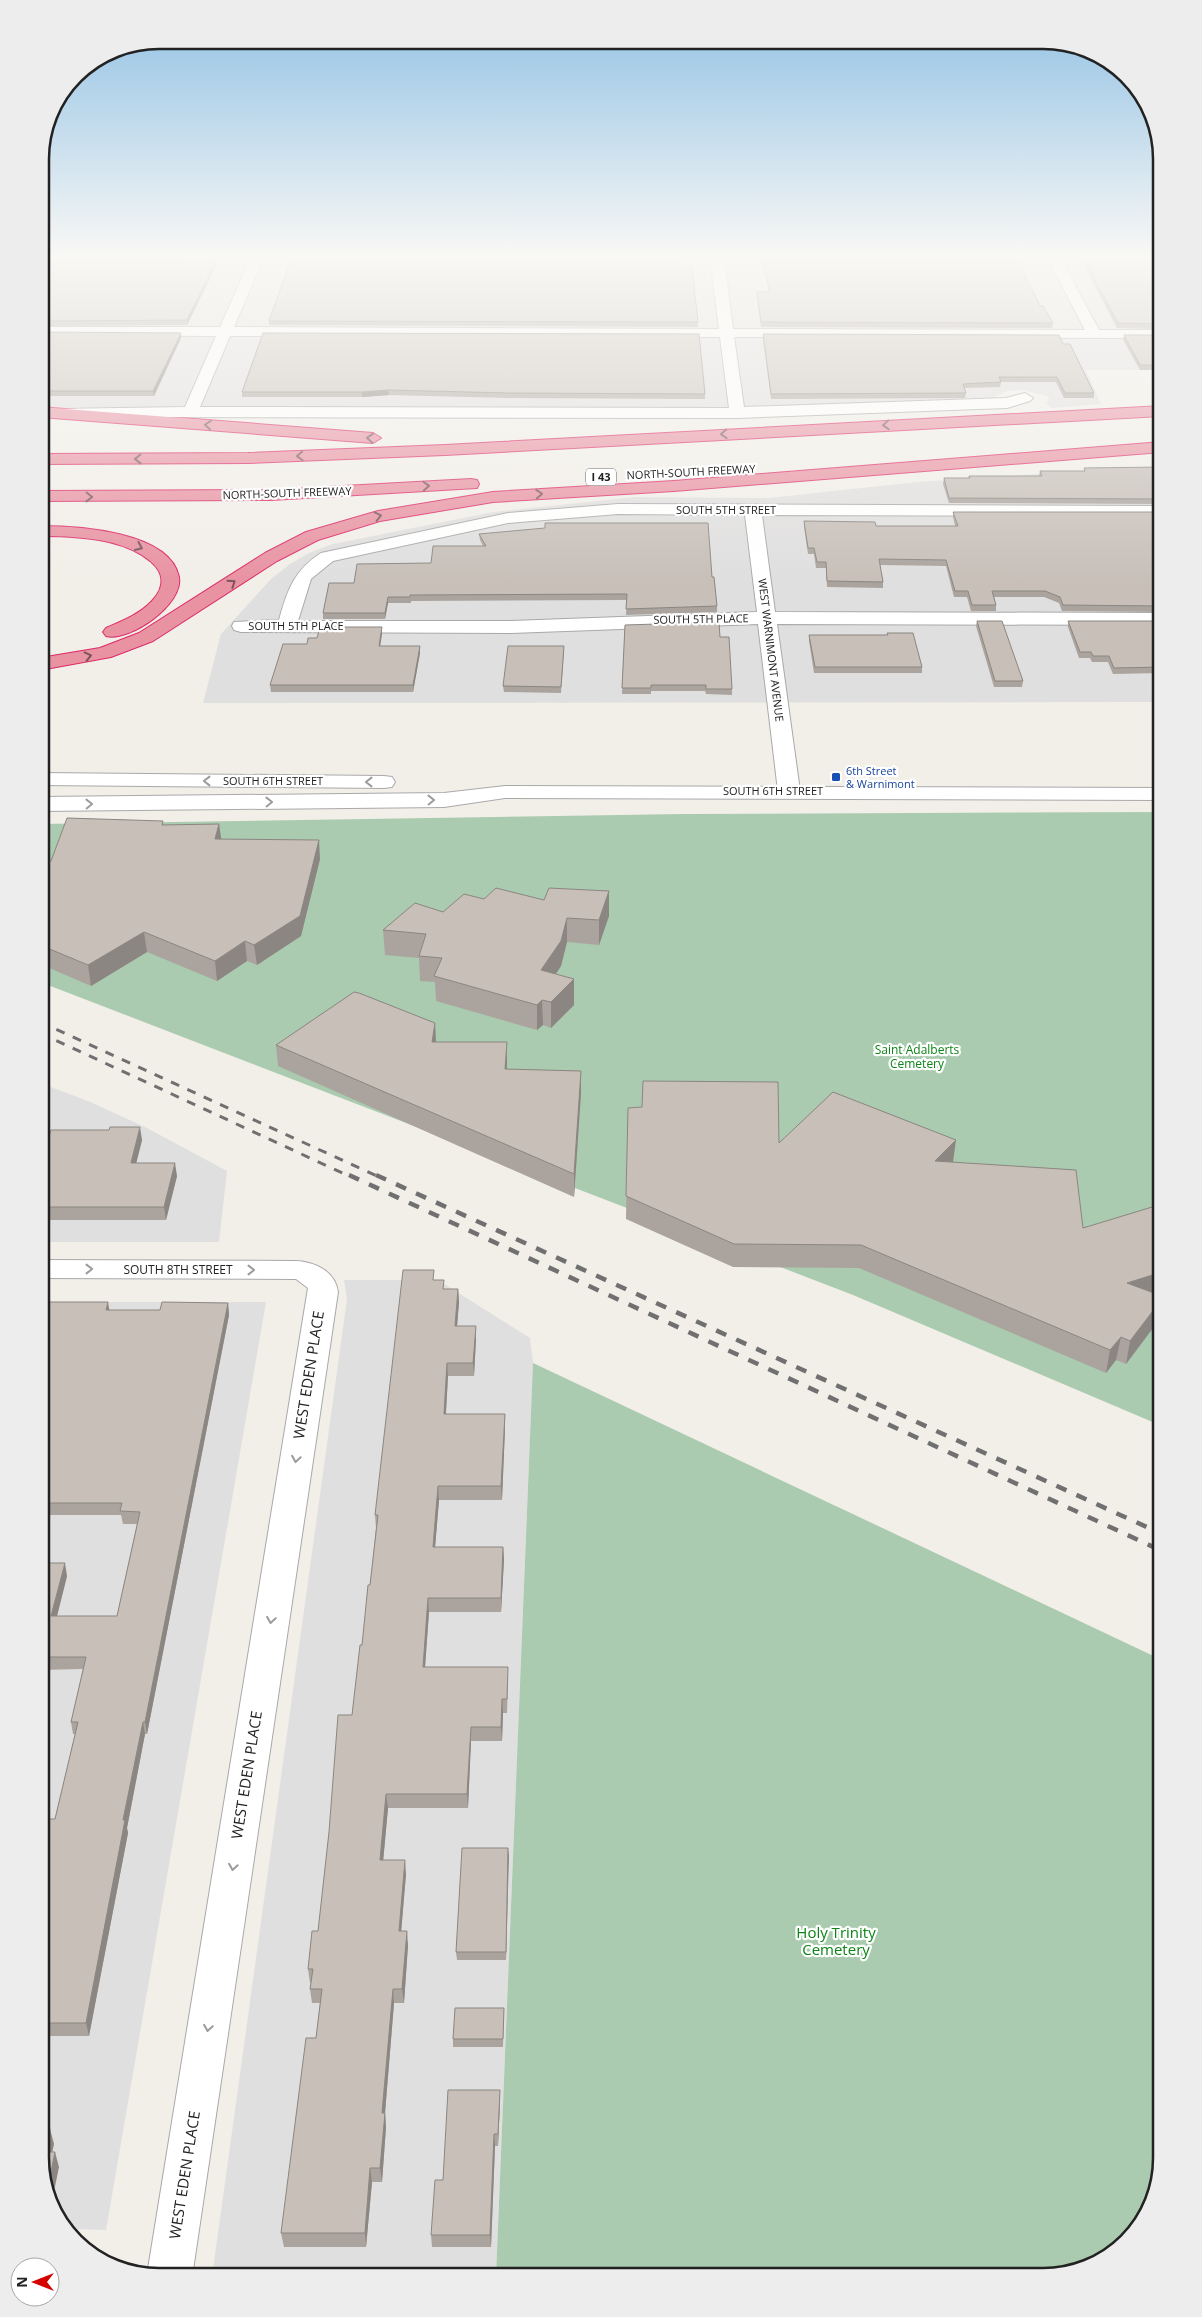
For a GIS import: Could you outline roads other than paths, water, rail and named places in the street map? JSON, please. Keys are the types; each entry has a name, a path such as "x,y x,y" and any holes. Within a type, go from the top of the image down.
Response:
{"highway":[{"path":"49,459 248,458 594,442 1153,411"},
{"path":"49,413 413,442 594,442"},
{"name":"NORTH-SOUTH FREEWAY","path":"49,496 271,495 1153,447"},
{"path":"49,664 104,653 146,637 271,557 312,536 378,516 492,497 674,486 1153,448"},
{"path":"49,532 94,534 139,546 157,556 169,570 170,588 161,602 143,618 113,632 49,649"}],"street":[{"path":"191,411 211,365"},
{"path":"732,365 737,413"},
{"path":"49,412 737,413 890,410 1007,403 1025,398"},
{"name":"SOUTH 5TH STREET","path":"287,626 302,576 312,566 327,557 508,518 618,510 1153,511"},
{"name":"WEST WARNIMONT AVENUE","path":"753,510 789,791"},
{"name":"SOUTH 5TH PLACE","path":"240,626 511,627 680,619 766,618 1153,619"},
{"name":"SOUTH 6TH STREET","path":"49,779 445,782 505,792"},
{"name":"SOUTH 6TH STREET","path":"49,804 444,800 505,792 789,791 1153,794"},
{"name":"SOUTH 8TH STREET","path":"49,1269 296,1270 306,1271 314,1276"},
{"name":"WEST EDEN PLACE","path":"170,2268 323,1292 322,1284 314,1276"}],"railway":[{"path":"49,1026 379,1177"},
{"path":"49,1037 351,1177"},
{"path":"349,1175 1153,1547"},
{"path":"376,1175 1153,1530"}],"place":[{"name":"6th Street & Warnimont","path":"836,777"}],"park label":[{"name":"Saint Adalberts Cemetery","path":"917,1057"},
{"name":"Holy Trinity Cemetery","path":"836,1942"}]}
